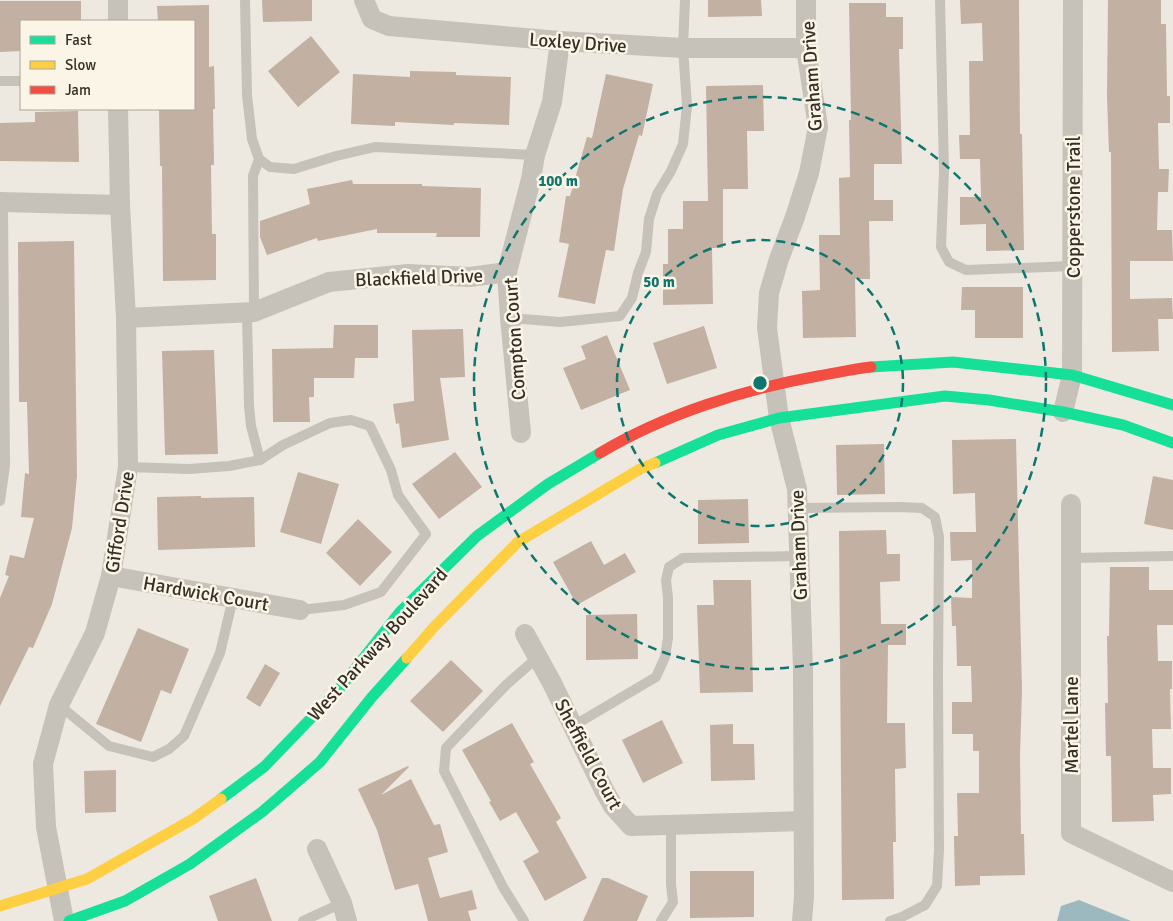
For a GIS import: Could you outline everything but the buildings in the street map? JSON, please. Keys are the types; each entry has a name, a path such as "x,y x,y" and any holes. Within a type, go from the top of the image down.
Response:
{"street":[{"path":"118,0 118,20"},
{"name":"Loxley Drive","path":"364,0 372,19 389,26 560,41 683,48 806,48"},
{"name":"Graham Drive","path":"802,921 804,897 802,669 797,489 779,418 767,328 769,293 809,173 818,127 806,48 806,0"},
{"name":"Copperstone Trail","path":"1063,412 1072,374 1073,0"},
{"name":"Compton Court","path":"521,433 510,318 508,272 531,179 535,154 552,102 560,41"},
{"name":"Gifford Drive","path":"64,921 46,827 43,764 58,705 95,633 111,576 128,467 126,318 120,205 118,110"},
{"path":"1,202 120,205"},
{"name":"Blackfield Drive","path":"126,318 250,312 329,282 408,274 470,277 508,272"},
{"name":"West Parkway Boulevard","path":"0,906 87,879 193,819 264,767 340,688 400,612 477,536 548,484 626,439 696,408 774,384 863,368 953,362 1072,374 1173,405"},
{"name":"West Parkway Boulevard","path":"69,921 125,901 190,864 262,812 320,762 372,697 434,627 518,542 640,469 718,435 779,418 945,396 989,400 1063,412 1123,425 1173,443"},
{"name":"Martel Lane","path":"1071,504 1071,833 1173,882"},
{"name":"Hardwick Court","path":"111,576 300,610"},
{"name":"Sheffield Court","path":"525,634 613,806 631,826 803,821"},
{"path":"317,849 344,912"}],"lane":[{"path":"245,0 247,95 252,138 259,159 270,167 294,169 375,146 535,154"},
{"path":"510,318 560,322 620,316 632,298 638,272 646,252 649,219 657,194 671,171 683,144 687,106 683,48 685,0"},
{"path":"940,0 944,170 940,247 949,262 966,270 1073,266"},
{"path":"0,81 20,81"},
{"path":"259,159 253,176 248,406 260,460"},
{"path":"0,501 5,466 1,202"},
{"path":"128,467 189,469 229,466 260,460 283,445 330,423 351,420 370,426 391,470 398,495 426,534 381,592 344,605 300,610"},
{"path":"798,508 900,506 922,508 935,517 940,537 938,676 939,850 937,886 925,905 890,921"},
{"path":"573,726 656,677 665,657 668,638 666,580 669,567 683,558 799,556"},
{"path":"1071,558 1173,556"},
{"path":"58,705 109,746 153,758 169,749 184,736 220,653 233,598"},
{"path":"524,921 503,887 444,771 446,748 506,685 538,657"},
{"path":"661,921 673,902 670,884 671,825"},
{"path":"302,921 344,912"}],"water":[{"path":"1079,900 1131,921 1057,921 1061,906"}],"traffic: fast":[{"path":"871,367 953,362 1072,375 1173,405"},
{"path":"655,463 718,435 779,418 945,396 989,400 1063,412 1123,425 1173,443"},
{"path":"221,799 264,767 340,688 400,612 477,536 548,484 600,453"},
{"path":"69,921 125,901 190,864 262,812 320,762 372,697 407,658"}],"traffic: slow":[{"path":"407,658 434,627 518,542 640,469 655,463"},
{"path":"0,906 87,879 193,819 221,799"}],"traffic: jam":[{"path":"600,453 651,426 734,396 790,381 871,367"}]}
